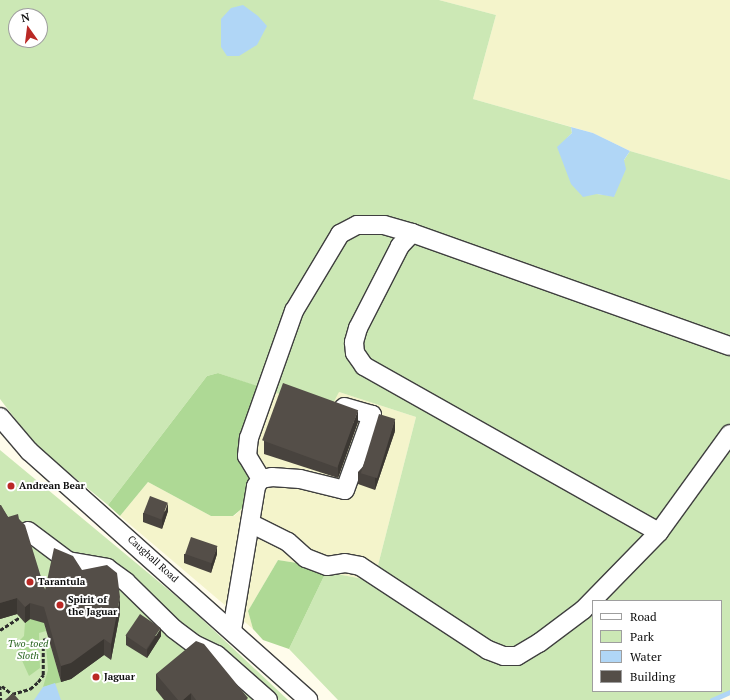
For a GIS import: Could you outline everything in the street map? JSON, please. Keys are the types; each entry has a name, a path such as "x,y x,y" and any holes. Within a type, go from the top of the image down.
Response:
{"street":[{"path":"261,479 248,456 249,438 294,311 340,234 357,225 384,225 412,233 730,346"},
{"path":"412,233 400,246 358,328 354,342 356,353 364,366 659,532"},
{"path":"232,630 256,486 261,479 272,477 300,479 345,490 372,415 344,407"},
{"name":"Caughall Road","path":"0,417 29,451 232,630 308,700"},
{"path":"593,600 659,532 730,434"},
{"path":"250,523 288,542 313,560 327,566 345,563 360,566 488,650 504,656 516,656 540,643 583,610 592,601"},
{"path":"28,531 68,561 107,568 126,582 174,629 194,644 218,655 268,700"}],"path":[{"path":"0,630 20,617"},
{"path":"1,686 12,694 30,689 38,682 43,675 43,640 48,638"},
{"path":"1,686 1,700"}],"green space":[{"path":"0,0 439,0 496,15 473,99 571,127 572,133 567,138 597,194 614,196 624,160 630,151 730,180 730,692 712,700 338,700 289,649 326,572 374,581 416,417 339,392 329,411 218,373 207,376 108,505 36,446 0,399"},
{"path":"439,0 730,0 730,180 630,151 593,133 473,99 496,15"},
{"path":"218,373 270,390 250,470 245,506 233,516 211,516 148,482 120,516 108,505 207,376"},
{"path":"270,390 339,392 416,417 374,581 326,572 316,566 278,560 248,611 253,629 120,516 148,482 211,516 234,516 245,506 250,470"},
{"path":"0,450 188,606 288,700 0,700"},
{"path":"278,560 316,566 326,572 289,649 263,640 253,629 248,611"},
{"name":"Two-toed Sloth","path":"31,618 44,621 46,631 39,633 40,668 29,676 15,645 24,636 25,623"},
{"path":"50,644 61,682 43,687 48,670 46,645"}],"water":[{"path":"243,5 258,16 267,26 257,45 239,56 227,56 221,47 221,19 231,8"},
{"path":"571,127 593,133 630,151 624,160 626,169 614,197 597,194 583,197 571,184 557,147 572,133"},
{"path":"55,683 61,700 34,700 43,687"}],"building":[{"path":"283,383 358,410 337,468 262,440"},
{"path":"379,414 395,419 377,478 361,473"},
{"path":"150,496 168,503 161,520 144,513"},
{"name":"Spirit of the Jaguar","path":"0,505 8,517 18,514 19,519 25,525 45,590 54,548 73,556 82,570 107,565 117,573 120,597 111,644 104,639 71,663 61,666 44,607 30,603 25,607 17,598 0,603"},
{"path":"191,537 217,546 212,563 185,554"},
{"path":"140,614 161,628 146,650 125,636"},
{"path":"196,641 204,644 248,698 246,700 196,700 191,693 183,700 178,700 156,674"},
{"path":"13,693 19,700 5,700"}],"waterway":[{"path":"712,700 730,692"}],"place":[{"name":"Andrean Bear","path":"11,486"},
{"name":"Tarantula","path":"30,582"},
{"name":"Spirit of the Jaguar","path":"60,605"},
{"name":"Jaguar","path":"96,677"}]}
